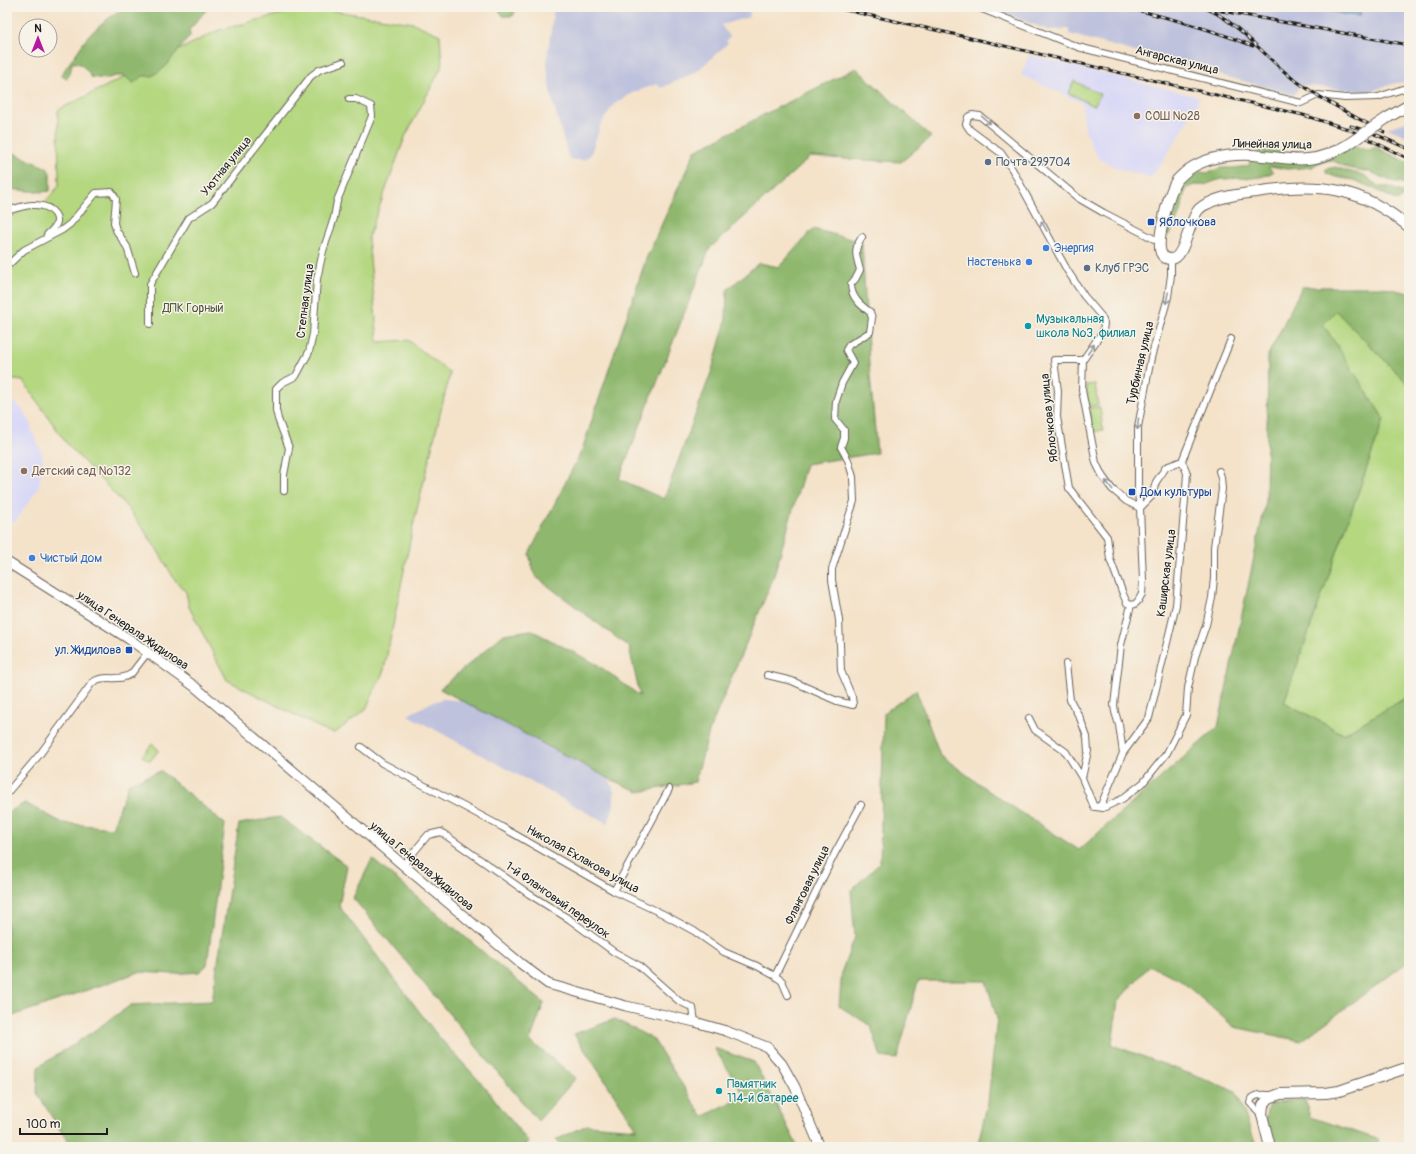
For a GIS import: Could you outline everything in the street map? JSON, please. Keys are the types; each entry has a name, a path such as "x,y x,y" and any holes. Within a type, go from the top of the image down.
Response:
{"main road":[{"name":"Линейная улица","path":"1160,242 1170,195 1177,180 1185,172 1204,160 1234,155 1263,156 1298,160 1322,157 1336,152 1409,105"},
{"path":"1160,242 1160,249 1165,258 1177,258 1182,251 1191,222 1200,208 1214,200 1276,188 1305,187 1336,189 1355,195 1382,207 1409,227"},
{"name":"улица Генерала Жидилова","path":"7,562 148,652 194,686 403,865 520,963 548,984 626,1006 695,1022 726,1031 767,1047 782,1064 795,1087 820,1147"},
{"path":"1270,1147 1262,1115 1265,1101 1275,1095 1339,1091 1409,1067"}],"street":[{"name":"Ангарская улица","path":"976,7 1078,47 1302,103 1318,95 1345,98 1378,97 1409,87"},
{"name":"Уютная улица","path":"150,324 150,284 189,218 212,203 311,76 318,70 343,62"},
{"name":"Степная улица","path":"284,491 284,475 290,448 278,419 276,410 276,389 282,383 296,376 309,352 313,334 317,279 323,251 334,218 337,201 372,116 371,106 356,99 349,99"},
{"path":"1160,242 1078,198 984,119 976,115 968,117 966,124 970,130 1001,153 1014,170 1068,270 1084,296 1101,316 1104,323 1103,331 1084,360 1082,390 1096,464 1112,489 1126,501 1140,508 1152,496 1156,482 1166,467 1182,462 1231,339"},
{"path":"7,266 24,250 62,230 70,224 96,193 112,192 116,199 114,217 116,230 127,247 135,273"},
{"path":"7,211 20,207 41,205 51,208 57,217 57,222 56,226 45,238"},
{"path":"767,675 792,681 837,701 853,705 852,697 841,671 838,620 832,580 832,569 854,502 853,477 848,460 841,446 844,438 844,430 836,419 836,401 842,383 853,362 846,350 849,345 870,332 872,318 870,312 859,304 851,290 851,284 860,270 855,256 856,246 862,237"},
{"name":"Турбинная улица","path":"1123,753 1119,725 1114,712 1121,645 1131,605 1138,601 1142,594 1144,580 1138,494 1138,427 1151,358 1168,297 1171,275 1171,259"},
{"name":"Яблочкова улица","path":"1084,360 1054,360 1058,391 1057,417 1066,474 1069,488 1106,537 1110,559 1127,603 1131,605"},
{"name":"Каширская улица","path":"1099,806 1123,753 1149,718 1176,605 1187,473 1182,462"},
{"path":"1028,718 1036,730 1066,752 1082,778 1094,806 1103,808 1122,798 1143,783 1167,753 1186,715 1190,680 1195,657 1206,625 1212,598 1214,578 1214,547 1222,490 1219,471"},
{"path":"7,793 40,754 92,683 98,679 118,679 128,677 148,652"},
{"path":"1066,664 1070,700 1080,718 1087,737 1088,751 1082,778"},
{"name":"Николая Ехлакова улица","path":"361,747 382,763 502,827 614,890 694,931 724,952 757,966 775,976 782,981 788,995"},
{"path":"614,890 644,838 669,789"},
{"name":"Фланговая улица","path":"775,976 835,853 861,805"},
{"name":"1-й Фланговый переулок","path":"403,865 428,835 441,832 569,919 614,952 638,965 679,1001 693,1008 695,1022"}],"shaded area":[{"path":"554,7 750,7 750,13 749,17 721,25 730,37 726,41 728,43 696,72 661,88 657,84 632,93 613,105 600,126 591,154 584,160 576,160 570,159 568,156 550,91 547,64"},
{"path":"988,7 1314,7 1346,15 1360,15 1361,7 1409,7 1409,82 1396,83 1368,92 1300,85 1294,95 1069,34 1069,29 1048,30"},
{"name":"СОШ №28","path":"1029,55 1200,97 1181,133 1151,178 1117,168 1099,159 1092,147 1085,129 1082,103 1021,75"},
{"path":"1409,121 1409,137 1387,128"},
{"name":"Детский сад №132","path":"15,402 22,409 32,425 31,429 43,455 39,487 15,522 7,521 7,406"},
{"path":"444,699 463,701 610,779 614,792 614,805 608,824 408,715 432,702"}],"green space":[{"path":"126,7 209,7 189,30 190,36 164,68 152,76 143,76 133,83 125,76 115,76 105,79 91,77 78,63 72,63 70,74 66,79 61,75 89,35 109,18"},
{"name":"ДПК Горный","path":"308,7 413,23 440,35 442,66 405,137 368,238 378,342 408,340 450,373 413,526 384,670 366,709 335,733 326,731 227,680 189,607 186,592 175,580 142,527 125,505 67,444 23,381 7,379 7,210 21,205 44,203 59,186 58,110 219,30"},
{"path":"497,7 512,7 515,12 513,16 503,16"},
{"path":"856,68 931,137 901,162 810,157 710,248 619,479 664,499 712,370 726,320 727,290 759,263 779,267 813,229 862,242 869,364 877,453 806,464 773,579 710,729 695,782 639,792 610,779 440,689 504,634 531,630 598,665 640,696 629,647 535,576 529,554 582,450 646,259 695,151"},
{"path":"1074,81 1100,94 1094,106 1069,93"},
{"path":"1337,144 1369,149 1375,147 1409,163 1409,184 1391,181 1370,172 1348,168 1329,160 1318,163 1312,167 1287,169 1270,166 1269,167 1273,172 1262,177 1222,179 1204,185 1193,185 1189,187 1183,198 1182,207 1171,232 1168,235 1164,234 1166,218 1175,205 1171,194 1173,185 1181,184 1185,177 1192,177 1200,172 1209,173 1221,168 1249,166 1250,158 1256,156 1260,150 1280,151 1291,154 1311,154 1328,152"},
{"path":"7,150 47,168 50,173 50,191 41,192 8,189"},
{"path":"1336,167 1364,175 1379,187 1390,187 1401,192 1409,191 1409,195 1396,200 1359,182 1336,177 1326,173 1326,169"},
{"path":"1302,287 1382,287 1409,293 1409,385 1336,311 1323,324 1384,419 1284,702 1343,734 1409,696 1409,961 1301,1041 1234,1027 1178,978 1149,966 1118,1001 1112,1045 1236,1091 1257,1147 977,1147 988,1102 997,1018 986,981 918,981 897,1059 881,1057 871,1026 839,1006 842,970 855,937 851,890 880,863 884,713 916,690 940,755 993,794 1079,850 1218,727 1266,501 1268,355"},
{"path":"1336,311 1409,385 1409,696 1343,734 1284,702 1384,419 1322,324"},
{"path":"1095,384 1098,405 1088,406 1086,385"},
{"path":"1100,407 1103,430 1092,432 1089,408"},
{"path":"152,744 159,750 150,761 142,756"},
{"path":"161,771 225,824 207,965 199,972 173,974 139,972 7,1018 7,813 25,803 63,823 112,828 129,783"},
{"path":"280,817 347,866 339,906 438,1036 484,1086 529,1143 519,1147 74,1147 60,1130 37,1093 38,1067 131,1005 212,1001 239,824"},
{"path":"372,859 544,1003 530,1041 576,1078 538,1121 353,898"},
{"path":"615,1019 653,1039 703,1117 744,1095 714,1048 754,1062 798,1147 562,1147 556,1140 587,1125 637,1129 574,1034"},
{"path":"1305,1100 1310,1117 1377,1139 1378,1147 1273,1147 1266,1125 1266,1115 1271,1104 1284,1101"}],"water":[{"path":"1314,7 1361,7 1360,16 1346,15"}],"railway":[{"path":"832,7 1303,115 1348,129 1409,159"},
{"path":"1125,7 1206,29 1253,46"},
{"path":"1202,7 1226,19 1303,86 1337,107 1384,132"},
{"path":"1216,10 1409,45"},
{"path":"1351,126 1370,132 1409,149"}],"place":[{"name":"СОШ №28","path":"1137,116"},
{"name":"Почта 299704","path":"988,162"},
{"name":"Яблочкова","path":"1151,222"},
{"name":"Энергия","path":"1046,248"},
{"name":"Настенька","path":"1029,262"},
{"name":"Клуб ГРЭС","path":"1087,268"},
{"name":"Музыкальная школа №3, филиал","path":"1028,326"},
{"name":"Детский сад №132","path":"24,471"},
{"name":"Дом культуры","path":"1132,492"},
{"name":"Чистый дом","path":"32,558"},
{"name":"ул. Жидилова","path":"129,650"},
{"name":"Памятник 114-й батарее","path":"719,1091"}]}
